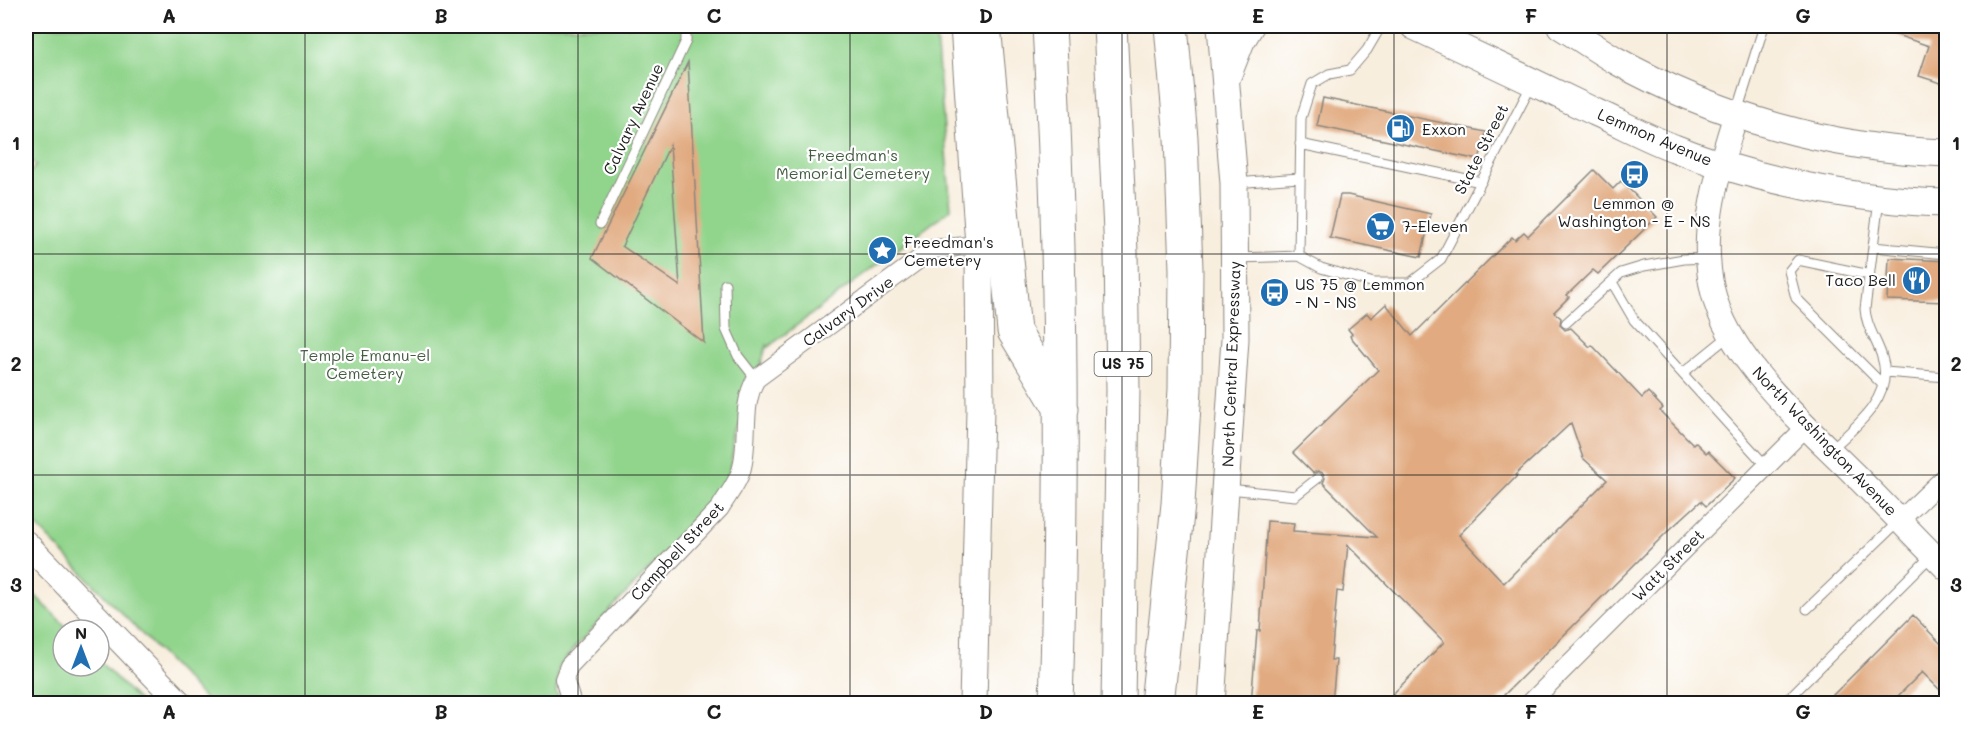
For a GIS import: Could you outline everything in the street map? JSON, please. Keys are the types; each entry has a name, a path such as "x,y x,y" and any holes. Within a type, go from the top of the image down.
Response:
{"highway":[{"path":"984,26 1014,331 1061,409"},
{"path":"1049,26 1057,193 1061,409 1056,704"},
{"name":"US 75","path":"1110,26 1121,252 1123,390 1118,704"},
{"path":"1157,704 1178,504 1185,388 1186,269 1182,138 1171,26"}],"main road":[{"path":"964,26 979,245 980,409 973,704"},
{"name":"North Central Expressway","path":"1211,704 1235,339 1234,183 1221,26"},
{"path":"1227,78 1241,41 1250,26"},
{"name":"Lemmon Avenue","path":"1414,26 1674,148 1720,165 1819,188 1880,197 1947,203"},
{"path":"1561,26 1616,60 1673,88 1736,114 1812,137 1872,147 1947,153"}],"street":[{"name":"North Washington Avenue","path":"1736,114 1711,201 1708,258 1713,292 1721,318 1730,335 1766,383 1939,561"},
{"name":"Calvary Drive","path":"756,379 933,249 979,245"},
{"name":"Campbell Street","path":"572,704 564,679 569,666 720,508 732,489 741,471 749,390 756,379"},
{"name":"Watt Street","path":"1529,704 1806,426"},
{"path":"1900,520 1947,476"},
{"path":"26,543 181,704"}],"lane":[{"name":"Calvary Avenue","path":"600,224 686,41 686,26"},
{"path":"1299,256 1301,118 1312,84 1329,74 1350,70 1367,50 1381,26"},
{"name":"North Washington Avenue","path":"1736,114 1764,26"},
{"name":"State Street","path":"1234,258 1299,256 1321,268 1374,283 1410,283 1441,259 1533,82"},
{"path":"1300,144 1481,182"},
{"path":"1234,183 1299,178"},
{"path":"1830,450 1869,413 1883,385 1885,372 1883,358 1866,322 1865,309 1880,197"},
{"path":"1873,247 1947,254"},
{"path":"1566,323 1621,273 1644,266 1684,259 1708,258"},
{"path":"1870,275 1798,260 1789,271 1796,298 1883,385"},
{"path":"1612,282 1634,320 1767,467"},
{"path":"724,284 726,328 738,356 756,379"},
{"path":"1683,373 1730,335"},
{"path":"1885,372 1947,376"},
{"path":"1226,489 1295,496 1318,478"},
{"path":"1807,609 1900,520"},
{"path":"1783,704 1939,561"}],"green space":[{"name":"Temple Emanu-el Cemetery","path":"26,26 935,26 951,209 768,347 767,345 735,443 727,481 710,505 575,647 559,667 556,692 562,703 209,703 26,515 26,177 36,166 26,155"},
{"path":"26,586 57,618 51,618 51,678 111,678 111,673 141,703 26,703"}],"building":[{"path":"1879,26 1947,26 1947,85 1919,76 1929,46 1879,29"},
{"path":"688,62 704,343 592,258","holes":["670,145 680,286 622,246"]},
{"name":"Exxon","path":"1323,98 1486,132 1479,160 1317,126"},
{"path":"1594,170 1613,189 1621,181 1657,217 1598,274 1593,270 1567,295 1569,297 1554,312 1561,318 1560,325 1565,330 1571,328 1590,347 1592,345 1642,398 1648,392 1663,408 1660,411 1693,444 1695,442 1706,453 1708,451 1735,478 1706,506 1701,501 1667,532 1495,704 1383,704 1444,642 1348,545 1343,592 1337,591 1331,660 1336,660 1332,704 1251,704 1257,631 1260,631 1267,521 1294,523 1293,531 1377,537 1323,483 1325,478 1323,473 1318,471 1313,473 1293,453 1378,370 1350,336 1352,334 1348,329 1367,313 1371,318 1386,304 1412,336 1512,237 1515,240 1524,232 1528,236","holes":["1571,423 1583,458 1607,480 1504,583 1459,535 1517,476 1515,475"]},
{"name":"7-Eleven","path":"1340,195 1431,214 1421,257 1330,238"},
{"name":"Taco Bell","path":"1889,258 1947,261 1947,302 1887,300"},
{"path":"1913,615 1947,650 1947,697 1922,672 1890,704 1824,704"}],"place":[{"name":"Exxon","path":"1401,129"},
{"name":"Lemmon @ Washington - E - NS","path":"1634,175"},
{"name":"7-Eleven","path":"1381,226"},
{"name":"Freedman's Cemetery","path":"883,251"},
{"name":"Taco Bell","path":"1917,280"},
{"name":"US 75 @ Lemmon - N - NS","path":"1274,293"}],"park label":[{"name":"Freedman's Memorial Cemetery","path":"853,164"}]}
